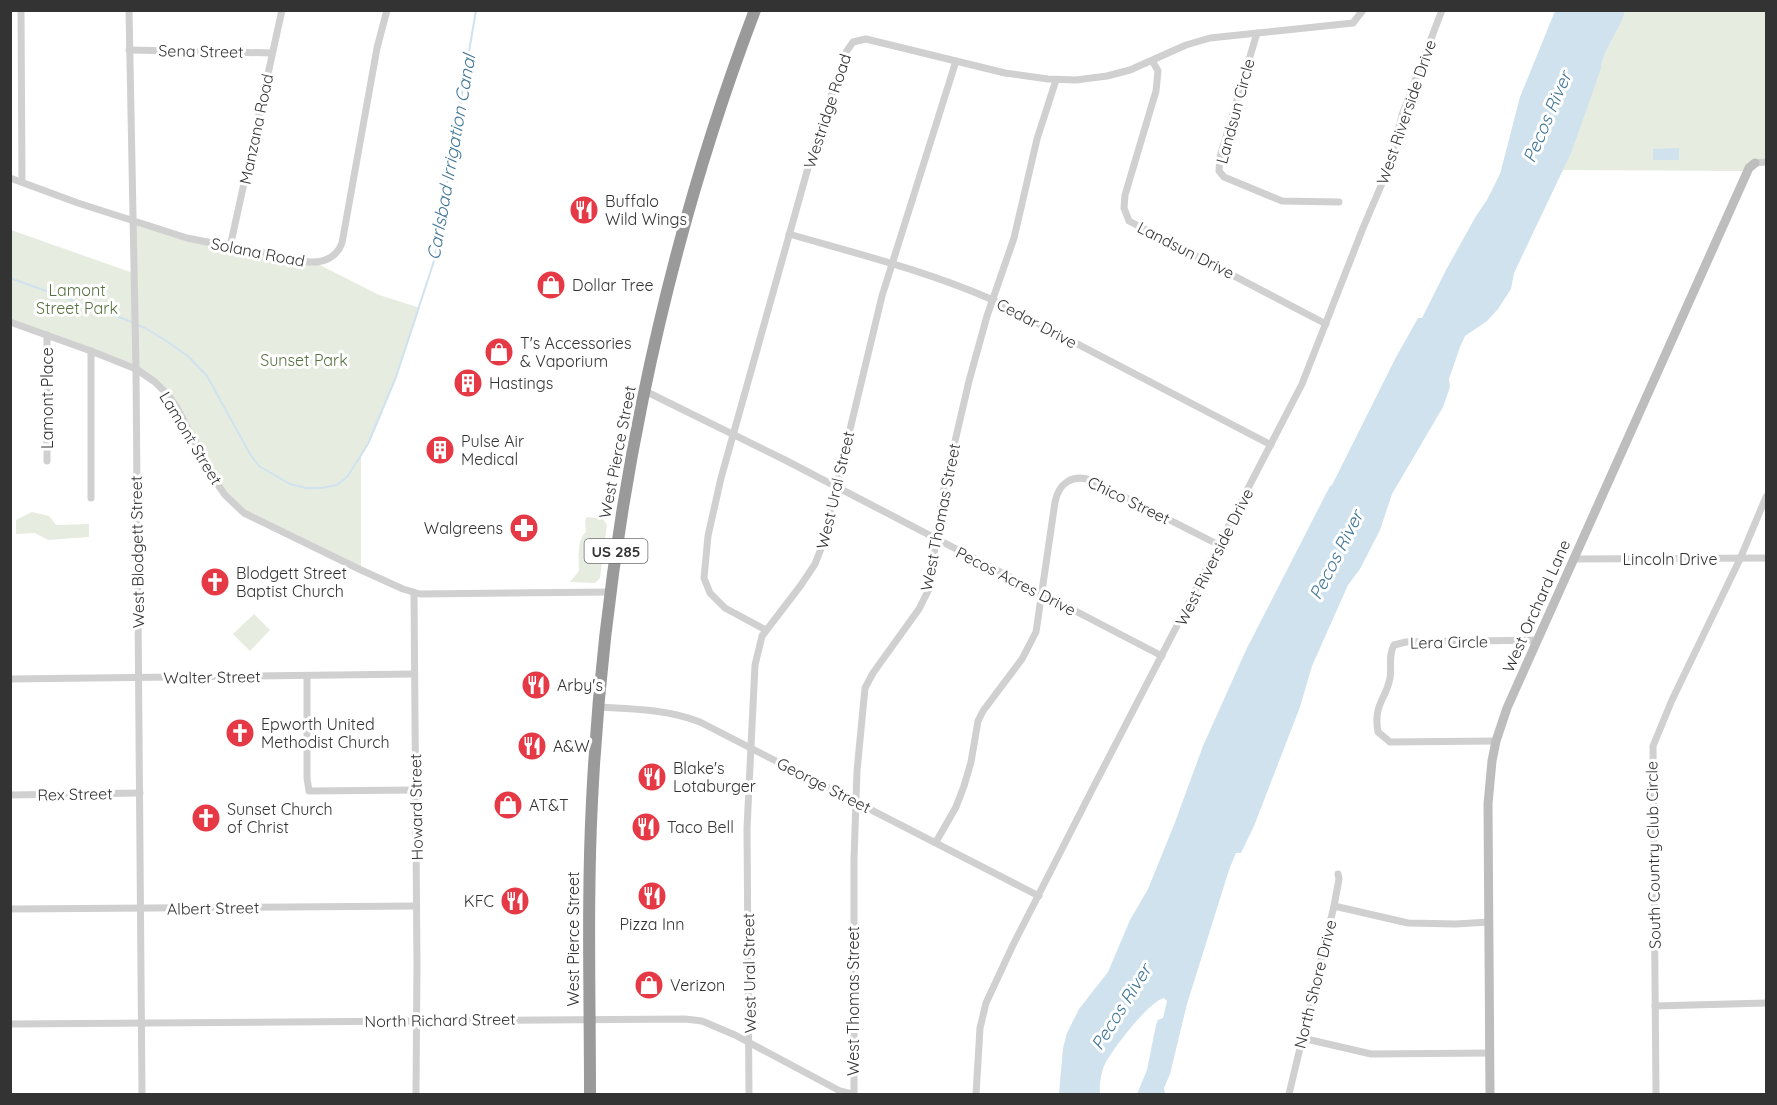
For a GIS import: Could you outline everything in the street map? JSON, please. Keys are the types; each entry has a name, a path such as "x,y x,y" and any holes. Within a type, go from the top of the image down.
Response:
{"highway":[{"name":"West Pierce Street","path":"590,1095 589,870 598,707 610,592 622,513 645,391 694,195 755,10"}],"street":[{"path":"21,10 22,182"},
{"name":"West Blodgett Street","path":"129,10 133,310 136,369 142,1095"},
{"name":"Manzana Road","path":"230,248 282,10"},
{"name":"Solana Road","path":"10,178 78,203 187,238 316,263 327,260 339,251 360,150 377,48 387,10"},
{"name":"Westridge Road","path":"766,630 725,608 711,595 705,583 704,566 715,499 789,234 830,97 846,52 853,42 866,39 1005,73 1056,80 1076,80 1130,70 1198,41 1348,24 1356,21 1363,10"},
{"name":"West Riverside Drive","path":"975,1095 980,1028 986,1004 1039,896 1302,384 1389,167 1402,115 1442,10"},
{"name":"Landsun Circle","path":"1257,33 1220,157 1219,171 1224,177 1282,201 1339,202"},
{"name":"Sena Street","path":"129,50 273,53"},
{"name":"West Ural Street","path":"749,1095 747,828 755,665 759,644 766,630 801,585 819,556 882,296 956,61"},
{"name":"Landsun Drive","path":"1153,62 1158,72 1156,91 1124,202 1129,221 1326,324"},
{"name":"West Thomas Street","path":"853,1095 853,896 856,801 866,688 926,597 931,581 949,465 976,352 1014,238 1037,139 1056,80"},
{"path":"1755,163 1767,162"},
{"name":"West Orchard Lane","path":"1490,1095 1488,804 1491,761 1496,741 1507,708 1573,560 1748,171 1755,163"},
{"name":"Cedar Drive","path":"789,234 943,279 993,300 1271,445"},
{"name":"Lamont Street","path":"10,322 136,369 155,382 169,396 216,482 225,495 244,513 362,570 414,592 610,592"},
{"name":"Lamont Place","path":"47,335 47,461"},
{"path":"91,351 91,498"},
{"name":"Pecos Acres Drive","path":"645,391 733,434 1162,656"},
{"name":"Chico Street","path":"936,842 956,807 964,786 972,762 978,721 1030,645 1037,625 1057,494 1063,484 1074,478 1091,480 1219,545"},
{"name":"South Country Club Circle","path":"1656,1095 1653,747 1672,700 1740,559 1767,497"},
{"name":"Lincoln Drive","path":"1573,560 1767,558"},
{"name":"Howard Street","path":"414,592 418,1021 416,1095"},
{"name":"Lera Circle","path":"1496,741 1390,742 1384,740 1378,732 1378,706 1389,684 1390,650 1394,645 1406,642 1538,640"},
{"name":"Walter Street","path":"10,679 414,674"},
{"path":"307,676 309,791 416,790"},
{"name":"George Street","path":"598,707 661,711 682,715 856,801 1039,896"},
{"name":"Rex Street","path":"10,795 140,793"},
{"name":"North Shore Drive","path":"1288,1095 1334,906 1338,874"},
{"name":"Albert Street","path":"10,909 416,906"},
{"path":"1334,906 1408,923 1489,922"},
{"path":"1655,1006 1767,1003"},
{"name":"North Richard Street","path":"10,1024 692,1020 715,1026 840,1091 853,1095"},
{"path":"1302,1038 1371,1054 1490,1053"}],"green space":[{"path":"1625,11 1766,11 1766,162 1748,171 1563,170 1602,61"},
{"name":"Sunset Park","path":"132,219 187,238 316,263 379,295 420,308 396,377 375,429 361,455 361,570 256,520 225,495 177,408 147,376 11,322 11,230 133,273"},
{"path":"32,512 49,516 56,525 89,524 89,537 48,540 35,533 16,534 16,520"},
{"path":"587,517 603,519 607,525 600,578 595,583 570,582 579,571 579,545 586,532"},
{"path":"254,614 270,630 250,651 233,634"}],"water":[{"name":"Pecos River","path":"1555,11 1625,11 1602,61 1571,153 1514,273 1511,289 1487,321 1465,336 1449,379 1450,387 1443,407 1392,494 1380,530 1360,569 1348,585 1312,666 1300,707 1254,826 1241,853 1236,853 1229,870 1187,1004 1170,1074 1164,1088 1165,1094 1137,1094 1147,1070 1156,1025 1158,1020 1163,1018 1167,1001 1164,998 1157,1001 1140,1017 1108,1059 1103,1069 1100,1094 1059,1094 1063,1048 1067,1033 1079,1009 1108,972 1130,920 1148,889 1203,746 1246,650 1395,359 1418,318 1422,318 1500,174 1520,97"},
{"path":"1679,148 1679,160 1653,160 1653,149"}],"waterway":[{"name":"Carlsbad Irrigation Canal","path":"10,278 127,320 165,340 189,357 207,376 259,466 290,484 306,488 337,485 347,477 368,444 396,377 434,261 476,10"}],"place":[{"name":"Buffalo Wild Wings","path":"584,210"},
{"name":"Dollar Tree","path":"551,285"},
{"name":"T's Accessories & Vaporium","path":"499,352"},
{"name":"Hastings","path":"468,383"},
{"name":"Pulse Air Medical","path":"440,450"},
{"name":"Walgreens","path":"524,528"},
{"name":"Blodgett Street Baptist Church","path":"215,582"},
{"name":"Arby's","path":"536,685"},
{"name":"Epworth United Methodist Church","path":"240,733"},
{"name":"A&W","path":"532,746"},
{"name":"Blake's Lotaburger","path":"652,777"},
{"name":"AT&T","path":"508,805"},
{"name":"Sunset Church of Christ","path":"206,818"},
{"name":"Taco Bell","path":"646,827"},
{"name":"Pizza Inn","path":"652,896"},
{"name":"KFC","path":"515,901"},
{"name":"Verizon","path":"649,985"}],"park label":[{"name":"Lamont Street Park","path":"77,299"}]}
